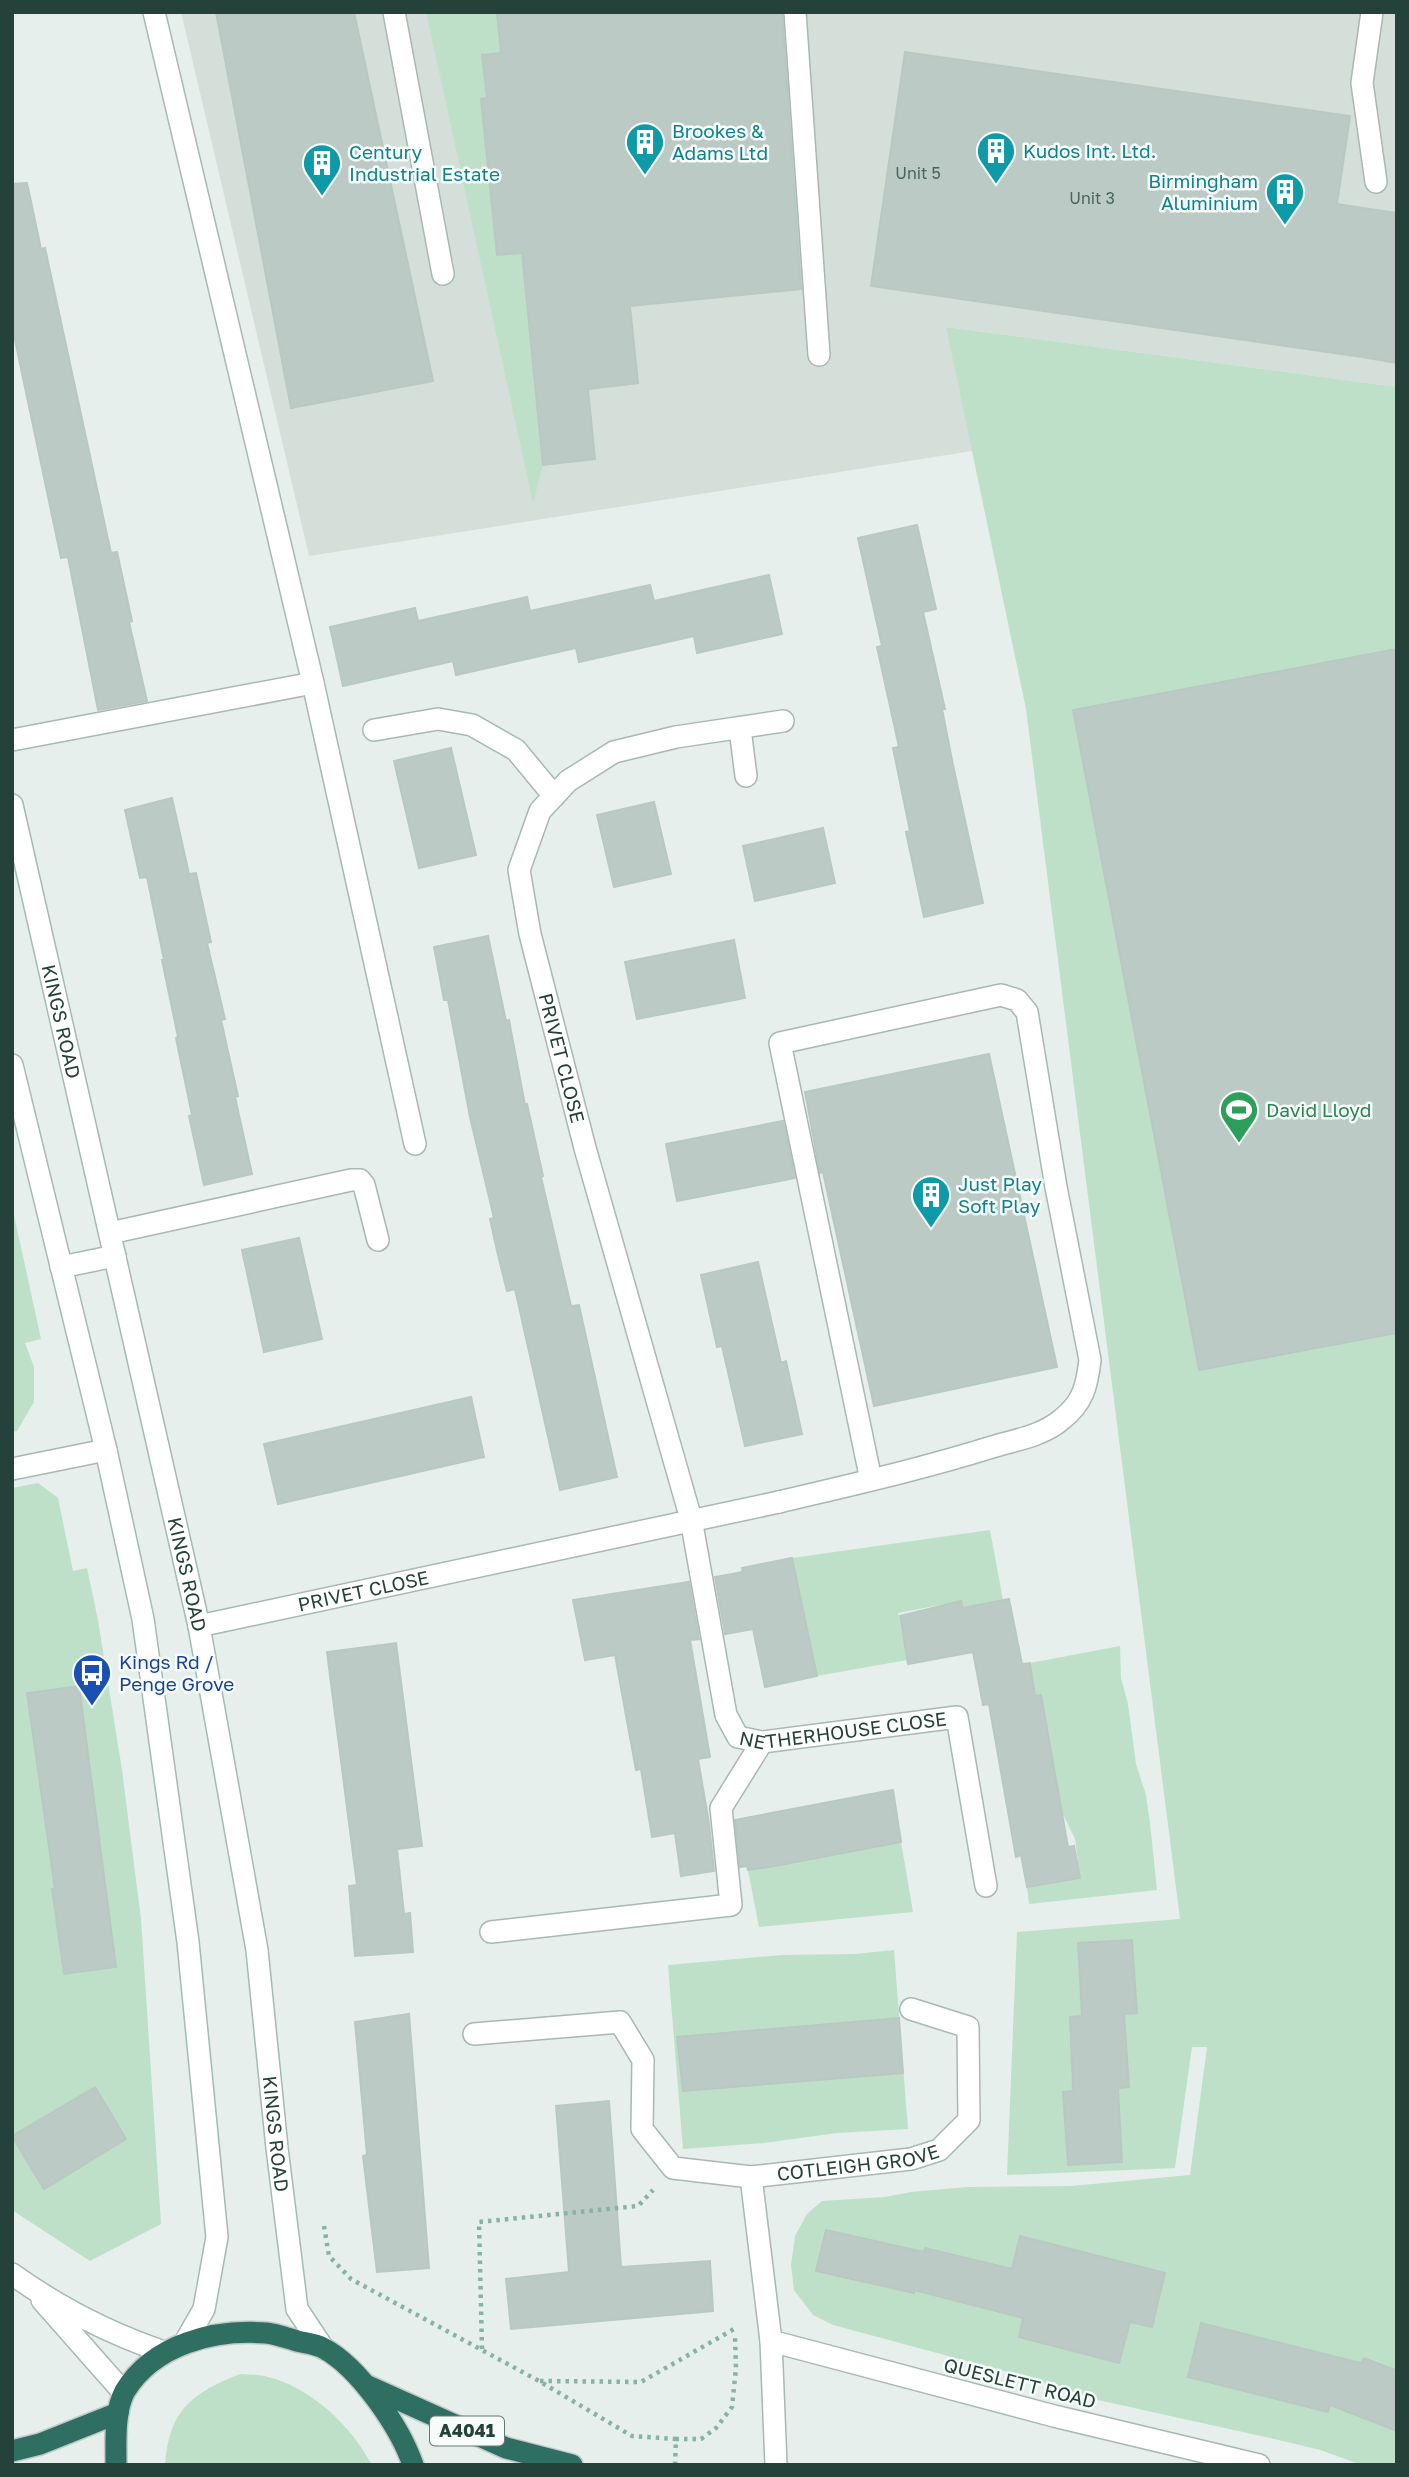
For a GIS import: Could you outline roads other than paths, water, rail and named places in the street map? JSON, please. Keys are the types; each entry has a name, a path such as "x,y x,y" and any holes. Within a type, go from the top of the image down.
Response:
{"highway":[{"path":"116,2465 121,2403 139,2373 174,2348 223,2334 268,2333 323,2348 366,2385 397,2428 413,2465"},
{"name":"A4041","path":"366,2385 506,2448 572,2465"},
{"path":"12,2451 40,2444 121,2403"}],"street":[{"path":"154,12 313,683 415,1144"},
{"path":"394,12 443,274"},
{"path":"795,12 819,355"},
{"path":"1372,12 1362,83 1377,182"},
{"path":"12,740 313,683"},
{"path":"374,730 438,719 472,725 516,750 554,796"},
{"name":"PRIVET CLOSE","path":"691,1520 585,1148 530,934 519,870 540,811 568,781 614,752 676,737 783,721"},
{"path":"740,729 746,776"},
{"name":"KINGS ROAD","path":"12,805 199,1626 257,1950 276,2148 297,2309 323,2348"},
{"name":"PRIVET CLOSE","path":"199,1626 779,1502 934,1465 1041,1432 1060,1421 1074,1408 1086,1388 1090,1360 1056,1187 1027,1013 1017,1000 1001,995 780,1043 871,1480"},
{"path":"12,1065 106,1450 143,1619 188,1942 217,2237 204,2309 174,2348 127,2339 34,2290 12,2274"},
{"path":"110,1233 360,1180 364,1185 378,1240"},
{"path":"61,1267 115,1256"},
{"path":"12,1469 106,1450"},
{"name":"NETHERHOUSE CLOSE","path":"691,1520 726,1716 738,1737 762,1742 957,1717 986,1886"},
{"path":"491,1932 730,1905 720,1808 762,1742"},
{"name":"COTLEIGH GROVE","path":"474,2034 620,2022 643,2060 642,2129 673,2168 751,2177 911,2159 939,2150 969,2120 968,2027 911,2009"},
{"name":"COTLEIGH GROVE","path":"751,2177 770,2333 776,2465"},
{"path":"34,2290 121,2403"},
{"name":"QUESLETT ROAD","path":"770,2333 1054,2416 1259,2465"}],"place":[{"name":"Brookes & Adams Ltd","path":"645,176"},
{"name":"Kudos Int. Ltd.","path":"996,185"},
{"name":"Century Industrial Estate","path":"322,197"},
{"name":"Birmingham Aluminium","path":"1285,226"},
{"name":"David Lloyd","path":"1239,1144"},
{"name":"Just Play Soft Play","path":"931,1229"},
{"name":"Kings Rd / Penge Grove","path":"92,1707"}]}
